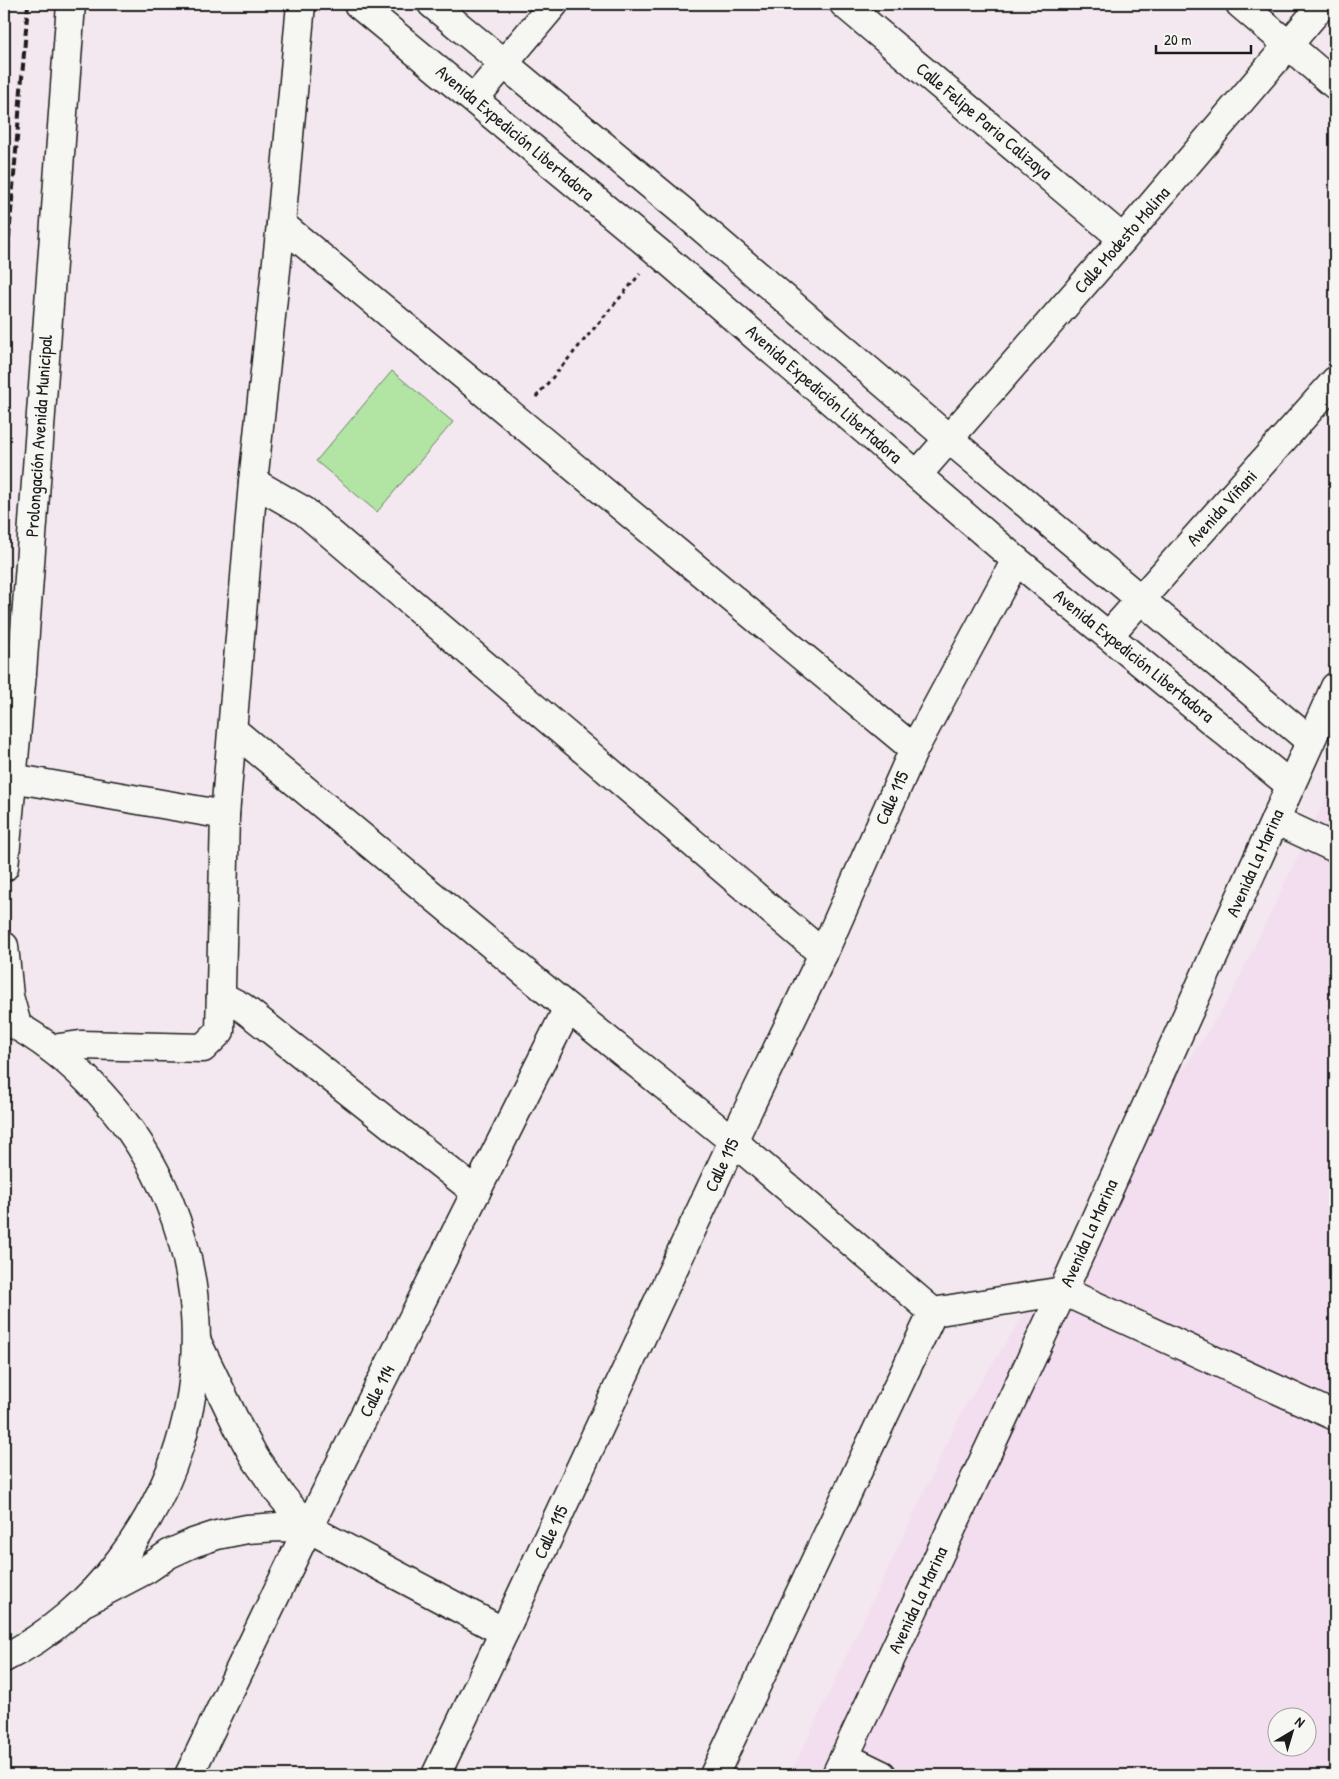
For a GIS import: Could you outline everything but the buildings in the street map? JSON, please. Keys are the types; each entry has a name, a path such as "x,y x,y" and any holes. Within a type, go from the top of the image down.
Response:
{"street":[{"name":"Prolongación Avenida Municipal","path":"4,868 23,663 71,4"},
{"path":"52,1049 80,1045 204,1048 220,1031 225,815 234,731 254,482 281,224 301,4"},
{"name":"Avenida Expedición Libertadora","path":"358,4 658,252 1016,560 1290,785"},
{"path":"432,4 687,215 948,439 1310,741"},
{"path":"474,99 554,4"},
{"name":"Calle Felipe Paria Calizaya","path":"844,4 1124,239"},
{"path":"1240,4 1335,85"},
{"name":"Calle Modesto Molina","path":"918,474 1124,239 1323,4"},
{"path":"281,224 914,749"},
{"name":"Avenida Viñani","path":"1109,635 1335,381"},
{"path":"254,482 304,511 823,954"},
{"name":"Calle 115","path":"436,1775 733,1141 823,954 914,749 1016,560"},
{"name":"Avenida La Marina","path":"841,1766 1063,1291 1335,687"},
{"path":"234,731 568,1008 733,1141 933,1312 1063,1291 1335,1416"},
{"path":"12,778 225,815"},
{"path":"1275,820 1335,848"},
{"path":"4,946 10,1022 52,1049 84,1077 113,1108 138,1142 159,1179 175,1218 187,1258 194,1299 196,1342 194,1384 186,1425 174,1466 157,1504 135,1540 110,1574 81,1604 48,1631 4,1658"},
{"path":"221,996 242,1008 476,1192"},
{"name":"Calle 114","path":"189,1775 308,1528 568,1008"},
{"path":"714,1775 933,1312"},
{"path":"196,1342 255,1458 280,1494 308,1528 504,1632"},
{"path":"81,1604 147,1569 169,1554 193,1543 217,1535 247,1529 308,1528"},
{"path":"841,1766 882,1775"}],"path":[{"path":"517,419 658,252"}],"shaded area":[{"path":"1335,778 1335,1775 790,1775 964,1407 1231,995"}],"green space":[{"path":"392,371 453,422 377,512 316,461"}],"railway":[{"path":"4,298 28,4"}]}
